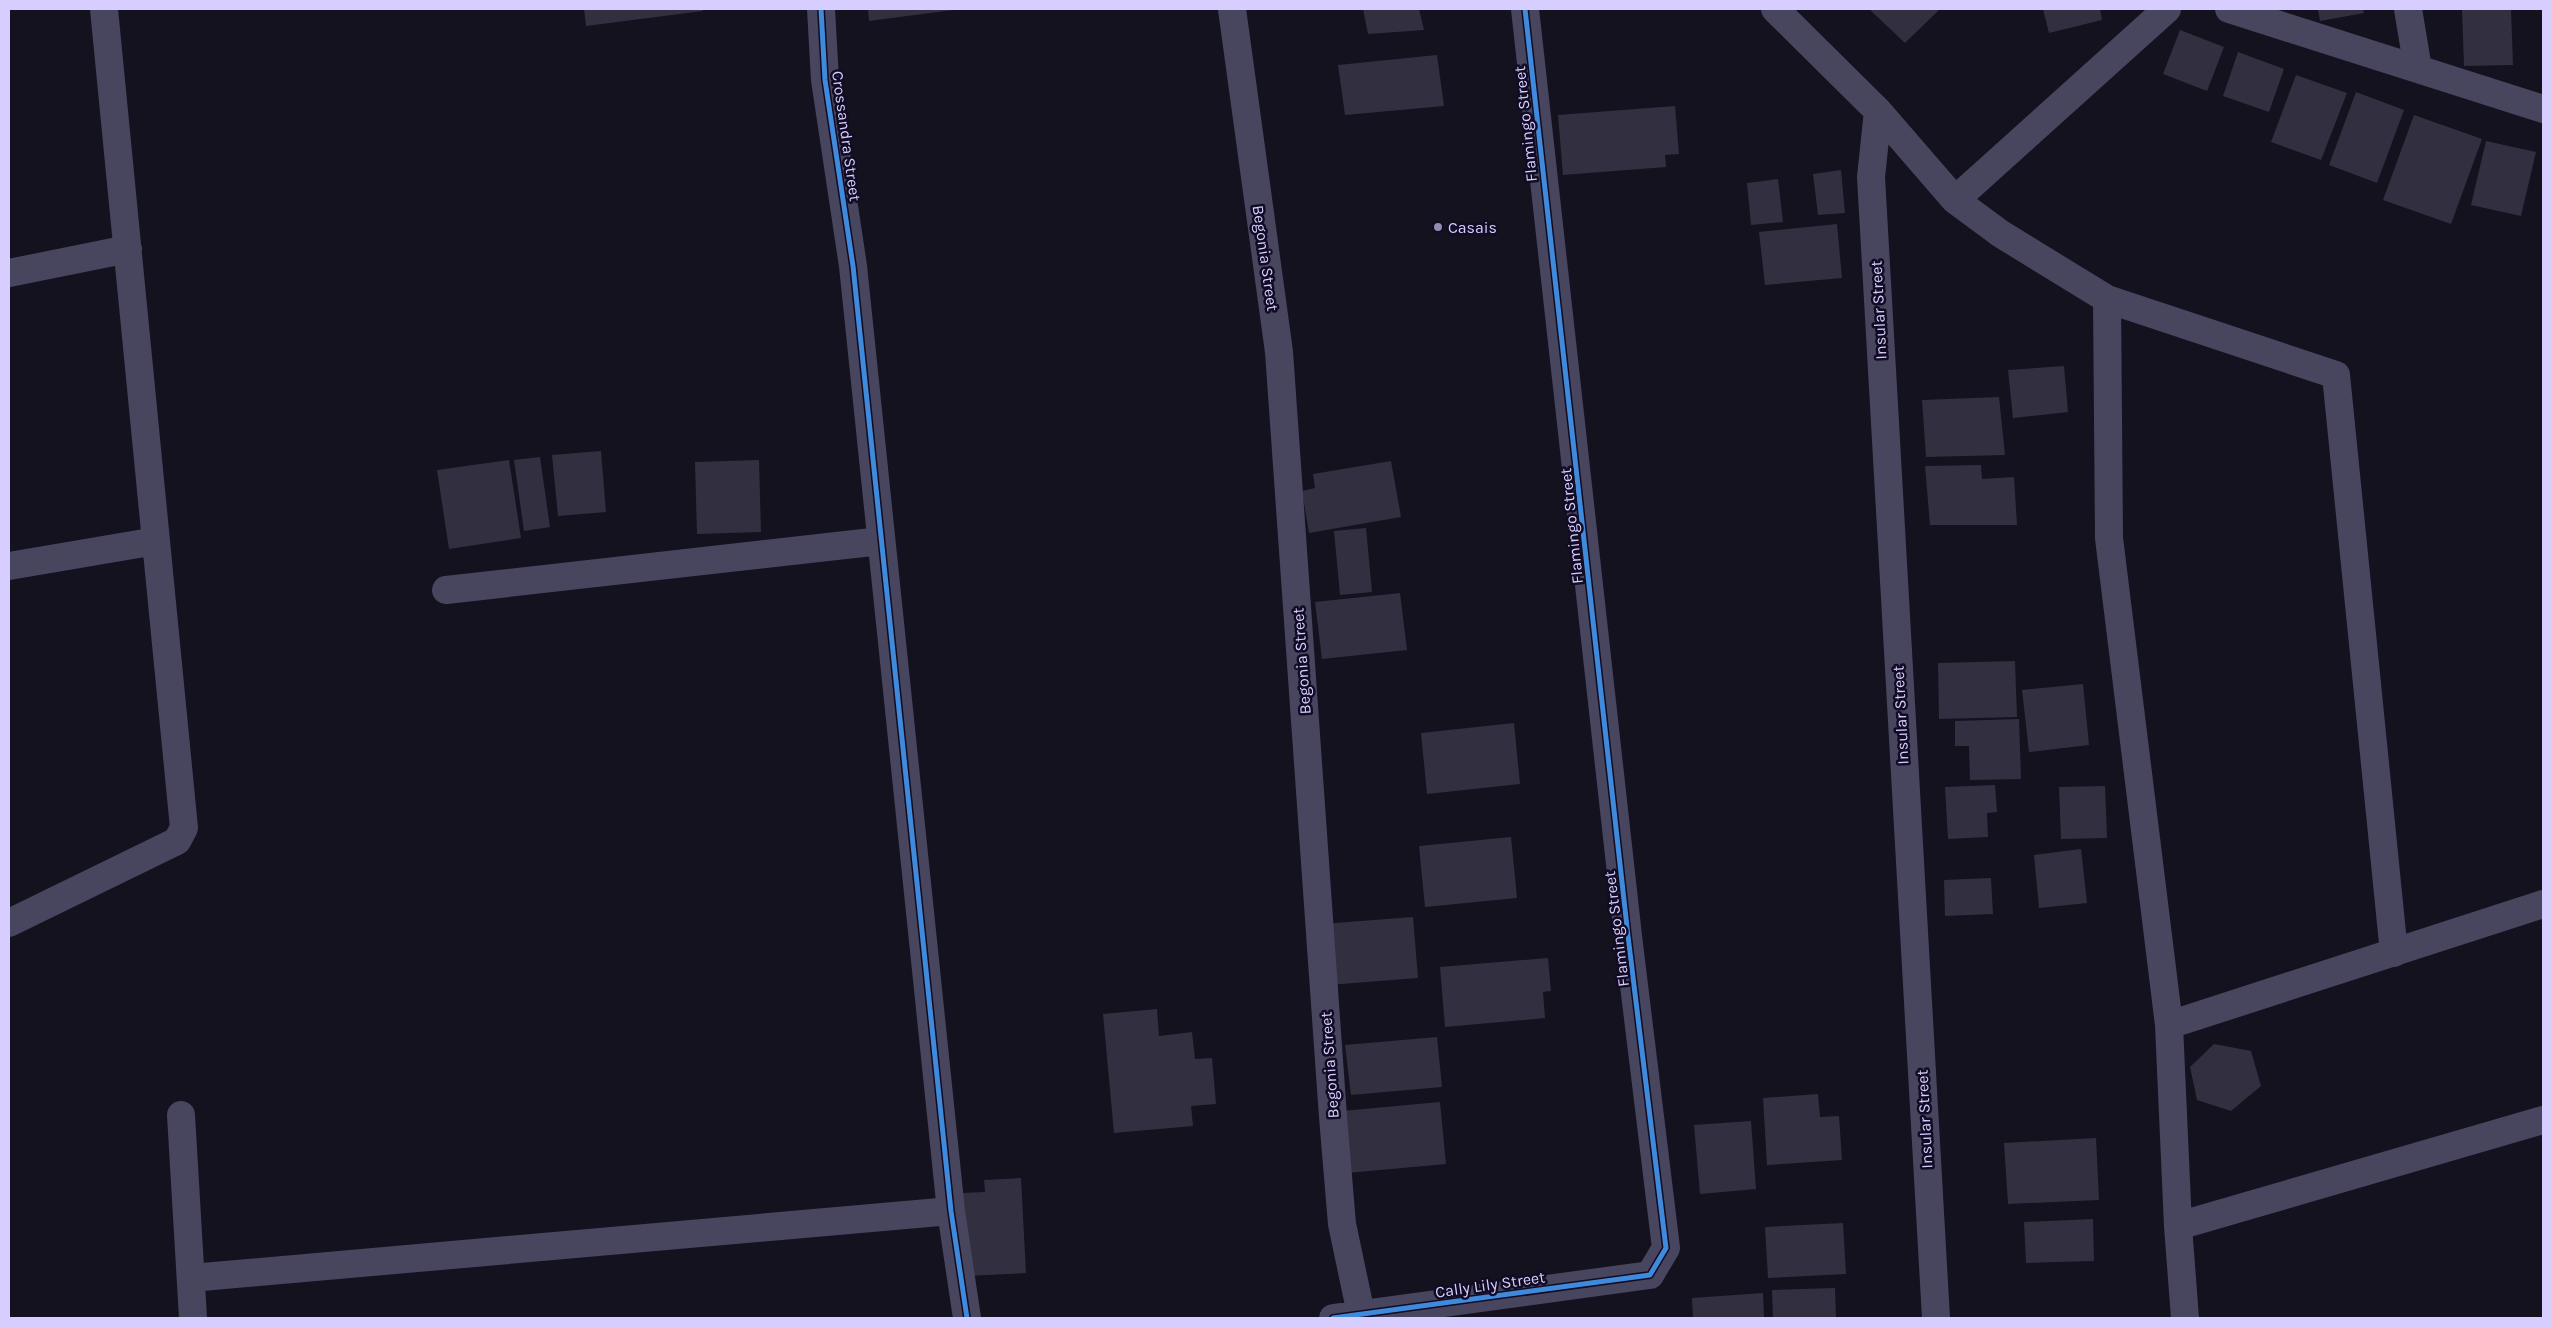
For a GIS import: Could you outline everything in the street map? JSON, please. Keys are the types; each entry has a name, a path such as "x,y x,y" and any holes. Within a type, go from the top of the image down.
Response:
{"street":[{"path":"9,923 177,841 184,828 104,9"},
{"name":"Crossandra Street","path":"821,9 825,80 853,266 952,1211 967,1318"},
{"name":"Begonia Street","path":"1232,9 1279,352 1342,1224 1361,1314"},
{"name":"Flamingo Street","path":"1525,9 1628,936 1666,1248 1650,1275"},
{"path":"1775,9 1878,111 1954,200 2001,234 2107,299 2336,375 2394,953"},
{"path":"1954,200 2167,9"},
{"path":"2229,9 2543,110"},
{"path":"2408,9 2418,69"},
{"name":"Insular Street","path":"1878,111 1871,177 1936,1318"},
{"path":"9,273 128,249"},
{"path":"2107,299 2110,538 2169,1025 2178,1226 2185,1318"},
{"path":"9,566 156,541"},
{"path":"446,590 881,542"},
{"path":"2169,1025 2543,904"},
{"path":"181,1115 193,1318"},
{"path":"2178,1226 2543,1120"},
{"path":"191,1278 952,1211"},
{"name":"Cally Lily Street","path":"1333,1318 1650,1275"}],"building":[{"path":"584,9 703,9 703,11 586,26"},
{"path":"868,9 953,9 953,10 869,21"},
{"path":"1363,9 1419,9 1424,30 1368,34"},
{"path":"1869,9 1940,9 1905,43"},
{"path":"2043,9 2100,9 2102,20 2049,33"},
{"path":"2318,9 2363,9 2364,13 2320,21"},
{"path":"2511,9 2513,65 2464,66 2462,10"},
{"path":"2180,30 2224,47 2207,91 2163,74"},
{"path":"2238,52 2284,69 2269,112 2223,96"},
{"path":"1437,55 1444,106 1345,115 1338,65"},
{"path":"2296,75 2347,93 2321,160 2271,142"},
{"path":"2356,92 2404,110 2377,183 2329,165"},
{"path":"1675,106 1679,154 1665,155 1666,167 1563,175 1558,115"},
{"path":"2414,115 2482,139 2451,224 2383,200"},
{"path":"2486,141 2536,152 2521,216 2471,205"},
{"path":"1841,170 1845,213 1818,215 1813,174"},
{"path":"1778,179 1783,222 1751,225 1747,183"},
{"path":"1837,224 1842,278 1765,285 1759,232"},
{"path":"2064,366 2068,412 2013,418 2008,370"},
{"path":"1999,397 2005,455 1926,457 1922,400"},
{"path":"601,451 606,512 558,516 552,455"},
{"path":"540,457 550,527 524,531 514,460"},
{"path":"509,460 521,538 449,549 437,470"},
{"path":"759,460 761,532 697,534 695,462"},
{"path":"1391,461 1401,517 1309,533 1302,491 1315,488 1313,474"},
{"path":"1981,465 1982,479 2014,477 2017,525 1930,525 1925,466"},
{"path":"1366,528 1372,592 1340,595 1334,531"},
{"path":"1400,593 1407,650 1322,659 1315,602"},
{"path":"2015,661 2017,717 1939,719 1938,663"},
{"path":"2083,684 2089,745 2029,752 2022,690"},
{"path":"2019,719 2021,779 1970,780 1969,746 1955,746 1955,721"},
{"path":"1514,723 1520,784 1427,794 1421,733"},
{"path":"1995,785 1997,812 1987,813 1988,837 1948,839 1945,787"},
{"path":"2105,786 2107,838 2061,839 2059,787"},
{"path":"1511,837 1517,898 1425,907 1419,846"},
{"path":"2081,849 2087,903 2039,908 2034,855"},
{"path":"1991,878 1993,914 1945,916 1944,880"},
{"path":"1413,917 1418,978 1328,985 1322,924"},
{"path":"1548,958 1551,991 1543,992 1545,1018 1445,1027 1440,967"},
{"path":"1157,1009 1159,1036 1192,1032 1195,1059 1212,1058 1216,1104 1191,1106 1193,1126 1114,1133 1103,1014"},
{"path":"1437,1037 1442,1087 1351,1095 1345,1045"},
{"path":"2214,1044 2251,1051 2261,1086 2231,1111 2197,1100 2190,1067"},
{"path":"1818,1094 1820,1117 1839,1116 1842,1160 1767,1165 1763,1098"},
{"path":"1440,1102 1446,1164 1347,1173 1342,1111"},
{"path":"1751,1121 1756,1189 1700,1194 1694,1125"},
{"path":"2096,1138 2099,1200 2008,1204 2004,1143"},
{"path":"1021,1178 1026,1273 967,1276 962,1193 985,1192 984,1180"},
{"path":"2093,1219 2094,1261 2026,1263 2024,1222"},
{"path":"1843,1223 1846,1274 1768,1278 1765,1227"},
{"path":"1835,1288 1836,1318 1773,1318 1772,1290"},
{"path":"1763,1293 1764,1318 1693,1318 1692,1298"}],"cycle path":[{"path":"821,9 825,80 853,266 951,1211 967,1318"},
{"path":"1333,1318 1650,1275 1666,1248 1628,936 1525,9"}],"place":[{"name":"Casais","path":"1438,227"}]}
